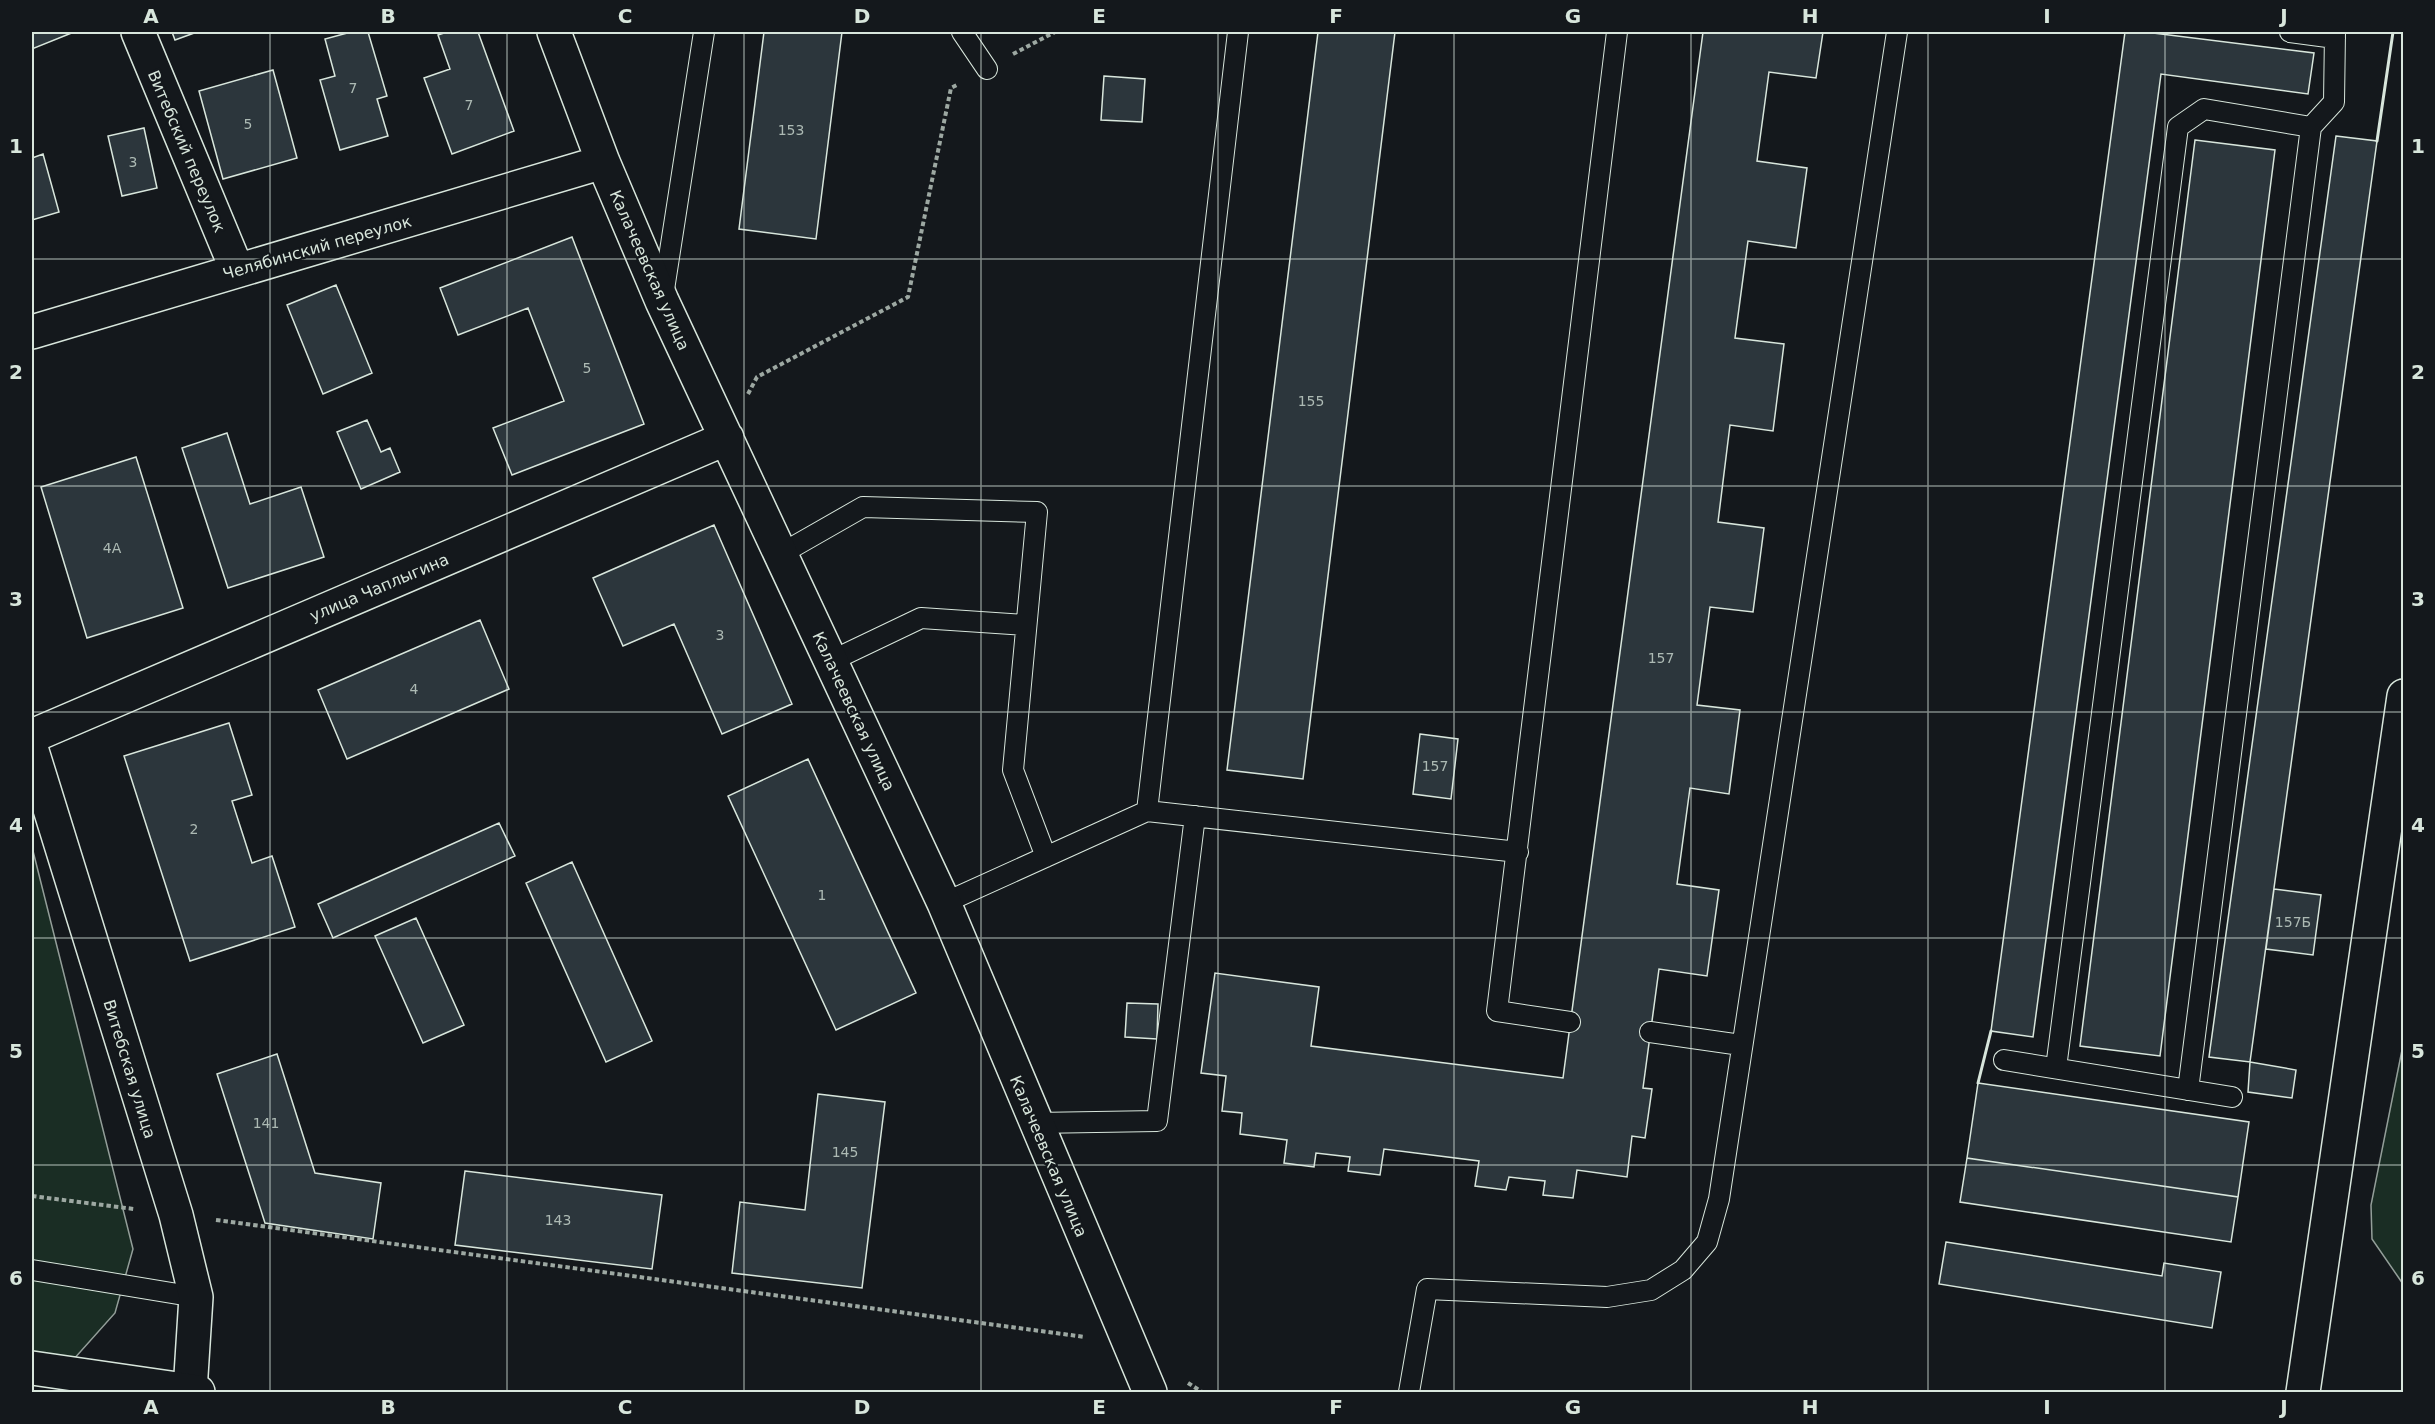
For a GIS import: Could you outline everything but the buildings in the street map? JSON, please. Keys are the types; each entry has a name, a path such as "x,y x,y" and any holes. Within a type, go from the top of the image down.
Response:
{"street":[{"name":"Витебский переулок","path":"138,32 237,270"},
{"name":"Калачеевская улица","path":"554,32 603,162 662,301 944,903 1149,1392"},
{"name":"Челябинский переулок","path":"32,332 603,162"},
{"name":"улица Чаплыгина","path":"32,736 727,438"},
{"path":"2303,1392 2403,696"},
{"name":"Витебская улица","path":"32,751 176,1215 195,1297 194,1392"},
{"path":"32,1368 194,1392"}],"lane":[{"path":"662,301 704,32"},
{"path":"962,32 987,69"},
{"path":"1147,811 1238,32"},
{"path":"1570,1022 1497,1011 1617,32"},
{"path":"1409,1392 1427,1289 1607,1297 1651,1290 1683,1270 1707,1242 1719,1198 1897,32"},
{"path":"2188,1090 2311,127 2334,102 2335,35 2290,32"},
{"path":"2056,1068 2178,127 2204,109 2311,127"},
{"path":"779,555 863,507 1037,512 1013,770 1046,857"},
{"path":"831,661 921,618 1025,625"},
{"path":"944,903 1147,811 1518,852"},
{"path":"1035,1123 1157,1121 1195,816"},
{"path":"1650,1032 1741,1045"},
{"path":"2004,1060 2232,1097"},
{"path":"32,1270 195,1297"}],"path":[{"path":"727,438 757,377 908,297 951,88 1056,32"},
{"path":"32,1196 1127,1342"}],"green space":[{"path":"32,847 133,1249 115,1313 73,1360 32,1355"},
{"path":"2403,1045 2403,1284 2372,1239 2371,1205"}],"wall":[{"path":"2377,141 2393,32"},
{"path":"1978,1083 1991,1031"}]}
